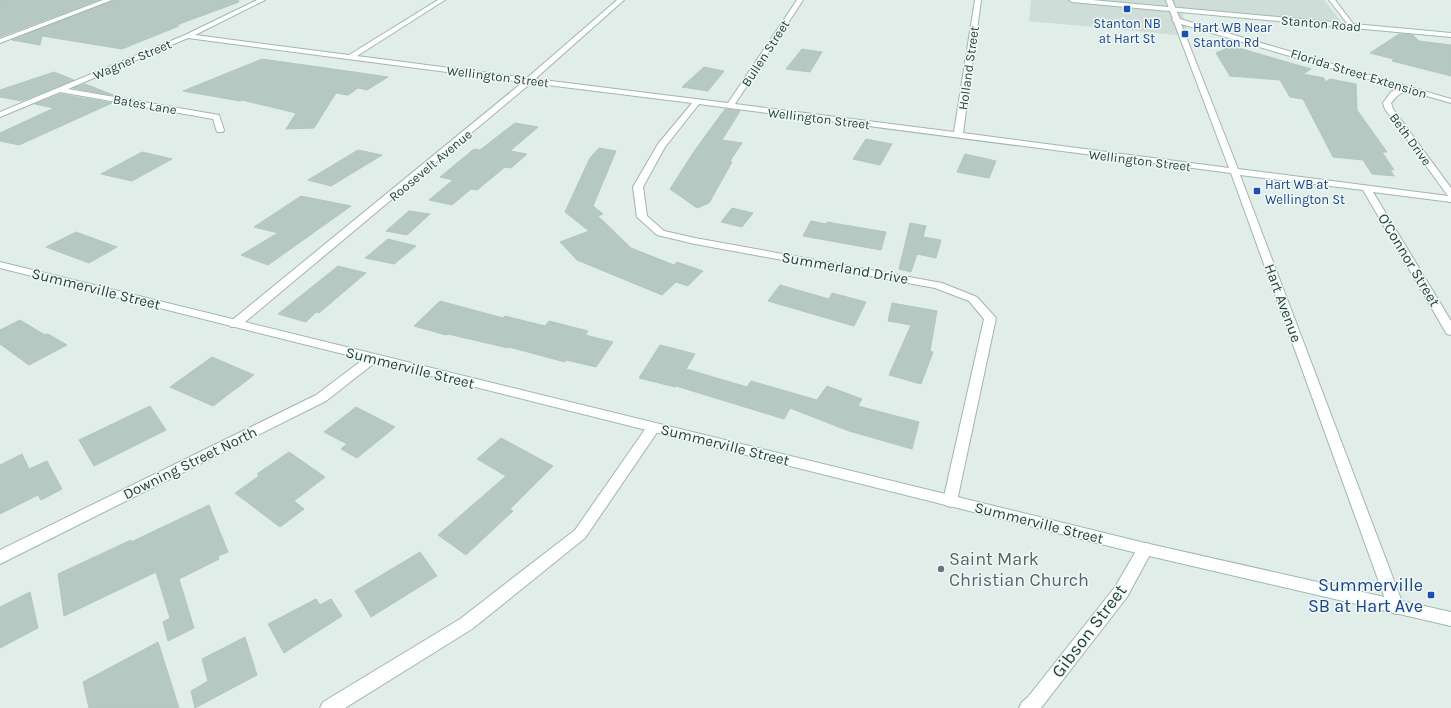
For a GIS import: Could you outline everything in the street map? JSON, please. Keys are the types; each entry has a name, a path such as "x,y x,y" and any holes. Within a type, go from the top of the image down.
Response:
{"street":[{"path":"0,41 109,0"},
{"name":"Wagner Street","path":"0,115 187,36 262,0"},
{"path":"350,57 442,0"},
{"name":"Roosevelt Avenue","path":"234,324 431,164 530,81 621,0"},
{"name":"Bullen Street","path":"730,106 800,0"},
{"name":"Holland Street","path":"958,136 978,0"},
{"name":"Stanton Road","path":"1072,0 1451,35"},
{"path":"1332,0 1352,26"},
{"name":"Florida Street Extension","path":"1172,10 1406,87 1451,100"},
{"name":"Hart Avenue","path":"1172,10 1235,172 1396,607"},
{"name":"Wellington Street","path":"187,36 1451,199"},
{"name":"Beth Drive","path":"1406,87 1394,94 1387,103 1389,109 1451,194"},
{"name":"Bates Lane","path":"60,90 216,117 220,130"},
{"name":"Summerland Drive","path":"697,102 661,146 638,187 642,217 661,233 695,241 938,285 973,299 990,318 950,501"},
{"name":"O'Connor Street","path":"1366,188 1451,331"},
{"name":"Summerville Street","path":"0,265 1145,549 1451,619"},
{"name":"Downing Street North","path":"0,557 321,398 373,358"},
{"path":"329,708 466,624 580,534 653,428"},
{"name":"Gibson Street","path":"1028,708 1034,703 1121,592 1145,549"}],"shaded area":[{"path":"1031,0 1324,0 1342,23 1181,9 1189,36 1029,21"}],"building":[{"path":"0,0 99,0 0,37"},
{"path":"113,0 238,0 239,2 174,26 179,26 122,49 42,36 40,45 12,40"},
{"path":"1399,34 1413,35 1419,41 1451,45 1451,76 1392,61 1394,59 1370,53"},
{"path":"1232,46 1311,69 1303,74 1324,78 1325,82 1330,79 1356,84 1357,110 1387,152 1382,152 1394,170 1390,169 1394,176 1372,174 1363,160 1333,157 1303,99 1290,97 1280,80 1230,76 1216,53"},
{"path":"802,49 822,52 810,72 786,69"},
{"path":"262,59 388,77 367,90 358,88 348,95 336,93 314,128 286,129 296,113 242,100 240,101 183,91"},
{"path":"704,67 724,71 708,91 682,87"},
{"path":"54,72 74,80 22,101 0,97 0,90"},
{"path":"85,84 116,96 73,88"},
{"path":"60,94 112,103 19,145 0,141 0,133 54,108 35,104"},
{"path":"725,109 740,111 722,140 742,143 730,161 732,162 709,203 697,208 670,189 695,150"},
{"path":"515,123 538,127 510,151 527,154 511,168 505,167 477,190 471,189 452,205 429,200 453,180 440,177 474,149 480,150"},
{"path":"866,139 892,144 880,165 853,159"},
{"path":"599,148 616,151 593,206 603,214 598,216 631,248 674,265 677,262 703,271 688,286 676,282 662,295 577,260 560,242 589,231 565,212 590,158"},
{"path":"358,150 382,155 331,186 308,180"},
{"path":"142,152 172,159 132,181 101,174"},
{"path":"965,154 996,161 989,178 957,172"},
{"path":"301,196 351,206 268,265 241,255 278,233 254,227"},
{"path":"732,208 753,213 742,227 721,222"},
{"path":"409,211 430,214 407,235 386,231"},
{"path":"811,221 826,224 827,222 886,232 881,250 803,236"},
{"path":"910,223 926,226 923,237 941,240 936,258 917,254 911,272 899,269"},
{"path":"76,232 117,247 89,263 46,247"},
{"path":"388,239 416,246 394,264 365,258"},
{"path":"338,266 366,273 319,313 316,312 306,322 278,314"},
{"path":"780,285 829,299 832,293 866,302 854,326 768,301"},
{"path":"440,301 503,318 505,316 545,326 549,321 588,331 585,335 613,342 596,367 566,360 565,362 509,347 448,334 446,335 414,326"},
{"path":"892,303 937,311 930,351 933,352 921,384 889,375 911,325 888,321"},
{"path":"20,320 45,335 48,334 67,345 29,365 0,344 0,330"},
{"path":"660,345 695,354 686,369 747,387 751,381 817,400 827,386 862,399 858,406 919,422 912,449 849,431 790,408 784,419 676,386 639,378"},
{"path":"212,357 254,375 213,406 170,387"},
{"path":"150,406 166,430 94,466 79,440"},
{"path":"356,407 395,427 357,458 341,449 347,444 324,432"},
{"path":"501,438 553,466 510,509 513,511 466,555 438,535 506,476 477,459"},
{"path":"289,452 325,477 294,501 304,509 280,527 235,493 259,476 257,474"},
{"path":"22,454 29,469 47,461 62,489 41,500 38,495 0,514 0,465"},
{"path":"209,505 228,552 218,556 219,559 179,579 194,628 168,641 163,622 170,618 156,572 64,616 58,574 131,540 131,542"},
{"path":"420,552 437,576 371,617 355,591"},
{"path":"30,592 38,628 0,648 0,607"},
{"path":"316,599 320,605 331,599 342,616 284,653 268,624"},
{"path":"245,637 257,675 195,708 191,691 208,681 202,659"},
{"path":"158,642 179,708 89,708 83,682"}],"place":[{"name":"Stanton NB at Hart St","path":"1127,9"},
{"name":"Hart WB Near Stanton Rd","path":"1185,34"},
{"name":"Hart WB at Wellington St","path":"1257,191"},
{"name":"Saint Mark Christian Church","path":"941,569"},
{"name":"Summerville SB at Hart Ave","path":"1431,595"}]}
